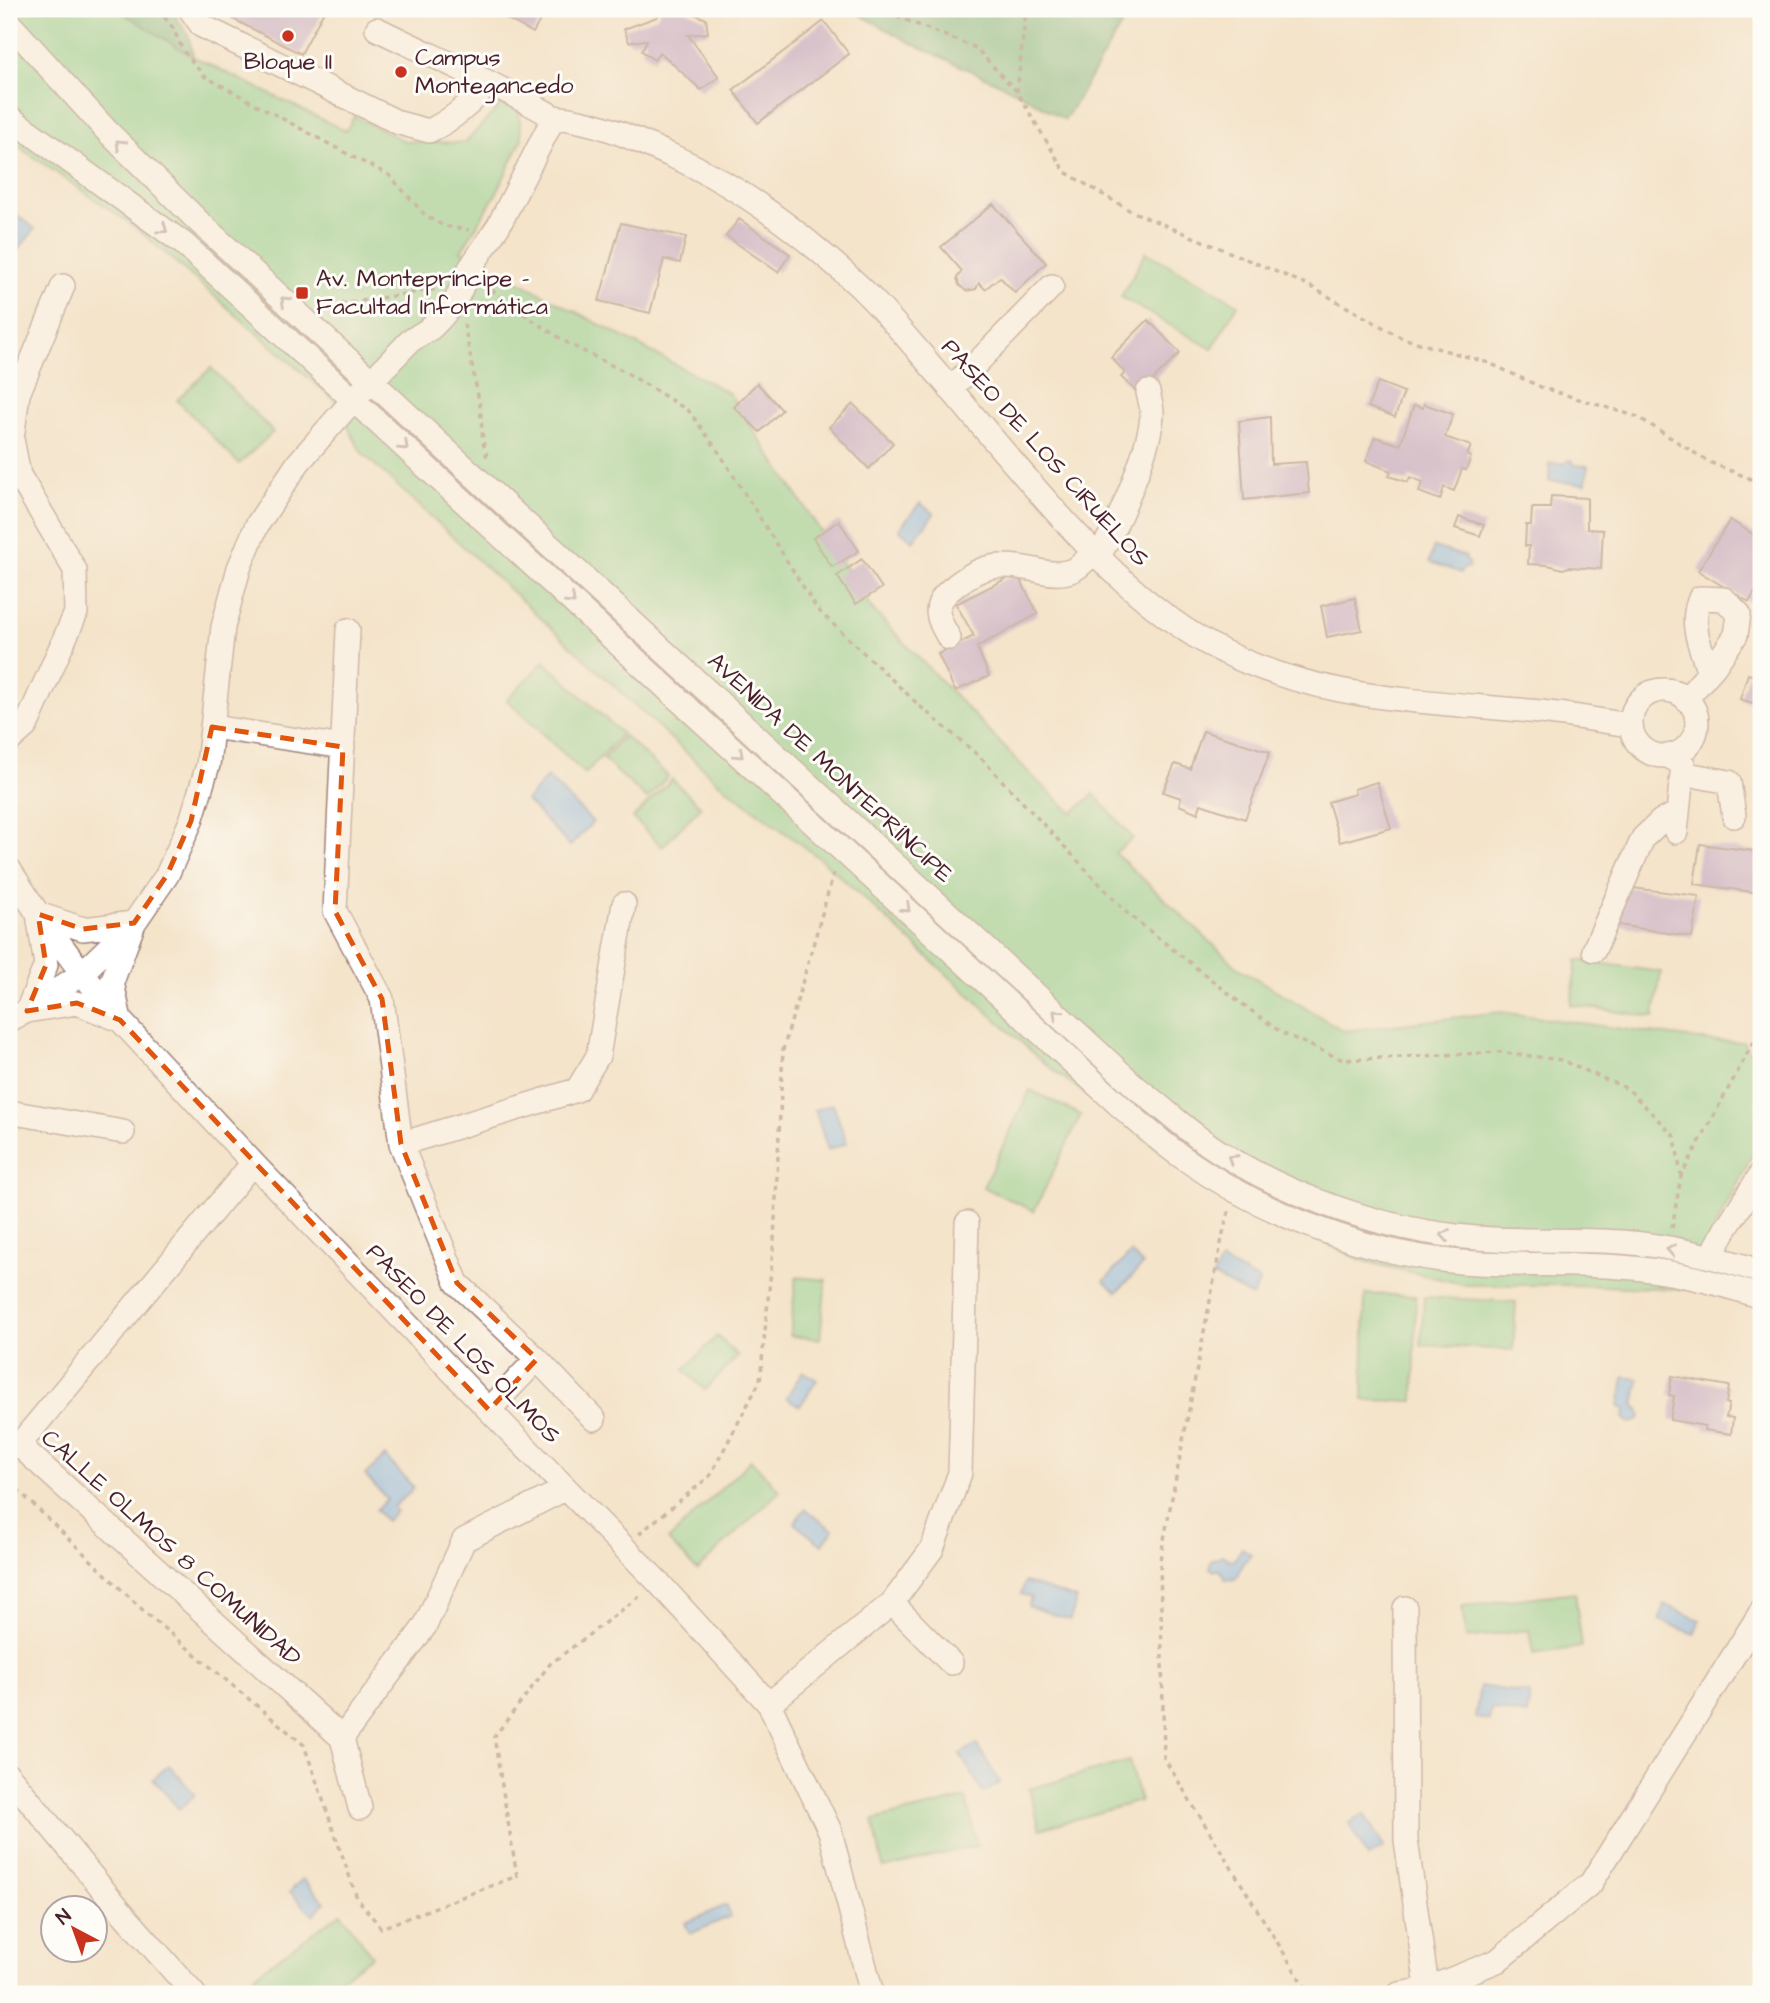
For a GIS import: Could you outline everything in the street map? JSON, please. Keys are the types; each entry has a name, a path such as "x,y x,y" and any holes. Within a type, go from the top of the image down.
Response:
{"street":[{"path":"190,9 202,26 399,123 429,131 473,101 488,83"},
{"name":"AVENIDA DE MONTEPRÍNCIPE","path":"9,23 106,130 197,220 1127,1078 1199,1138 1248,1169 1270,1179 1338,1209 1397,1227 1457,1237 1622,1242 1711,1257 1761,1272"},
{"path":"18,1015 82,973 134,923 167,875 191,821 208,765 223,627 239,568 257,525 298,463 410,341 431,328 499,225 554,117 512,92 377,29"},
{"name":"AVENIDA DE MONTEPRÍNCIPE","path":"9,117 184,244 1119,1105 1184,1159 1268,1208 1325,1231 1389,1250 1460,1262 1623,1267 1704,1281 1761,1297"},
{"name":"PASEO DE LOS CIRUELOS","path":"554,117 583,120 609,128 703,169 756,201 807,240 861,288 895,324 1068,525 1123,582 1160,612 1208,643 1250,663 1330,689 1368,696 1542,712 1630,725"},
{"path":"9,741 26,726 76,613 75,570 19,475 12,439 18,394 62,286"},
{"path":"950,388 974,367 1052,286"},
{"path":"949,638 939,622 937,608 946,594 989,565 1018,566 1050,573 1074,570 1109,541 1136,473 1150,428 1152,411 1148,391"},
{"path":"348,630 335,911 383,999 401,1144 457,1283 537,1359 594,1419"},
{"path":"1686,699 1709,672"},
{"path":"1594,950 1643,838 1661,821 1677,822 1676,765 1681,752 1695,736 1698,724 1692,704 1674,691 1653,692 1644,697 1636,705 1630,725 1639,746 1648,753 1676,765 1729,782 1734,816"},
{"path":"212,727 343,747"},
{"name":"PASEO DE LOS OLMOS","path":"9,869 38,914 120,1020 489,1410 624,1547 769,1704 831,1830 872,1994"},
{"path":"401,1144 577,1090 598,1056 624,904"},
{"path":"38,914 83,929 134,923"},
{"name":"PASEO DE LOS OLMOS","path":"18,1015 46,965 38,914"},
{"path":"120,1020 112,982 134,923"},
{"name":"PASEO DE LOS OLMOS","path":"18,1015 78,1003 120,1020"},
{"path":"9,1112 123,1132"},
{"name":"CALLE OLMOS 8 COMUNIDAD","path":"253,1163 19,1445 342,1738"},
{"path":"1711,1257 1761,1174"},
{"path":"769,1704 892,1602 932,1549 960,1473 967,1223"},
{"path":"489,1410 537,1359"},
{"path":"360,1808 342,1738 425,1626 464,1540 565,1489"},
{"path":"892,1602 951,1663"},
{"path":"1405,1608 1406,1840 1427,1991"},
{"path":"1399,1994 1427,1991 1497,1961 1591,1883 1761,1612"},
{"path":"9,1776 125,1916 194,1994"}],"path":[{"path":"158,9 173,28 182,49 204,76 389,175 426,216 444,226 467,229 478,236 484,247 493,291 569,344 627,373 689,411 720,454 817,609 921,708 980,757 1126,913 1242,1004 1282,1033 1343,1059 1499,1052 1561,1060 1628,1089 1675,1137 1681,1176 1669,1249"},
{"path":"878,9 976,48 1017,92 1065,172 1131,211 1308,285 1402,338 1489,363 1543,388 1638,417 1709,462 1761,483"},
{"path":"1017,92 1026,9"},
{"path":"295,310 454,294 461,305 487,460"},
{"path":"624,1547 710,1476 760,1381 774,1240 783,1050 836,864 845,851"},
{"path":"1681,1176 1761,1028"},
{"path":"1235,1190 1224,1227 1160,1560 1164,1758 1309,1994"}],"highlighted area":[{"path":"212,727 343,747 335,911 382,999 401,1144 457,1283 537,1359 489,1410 120,1020 77,1003 27,1011 46,965 38,914 83,929 134,923 167,875 191,821"}],"green space":[{"path":"9,9 117,9 194,57 346,131 354,116 405,141 465,143 505,100 519,112 522,139 496,194 461,251 729,393 873,610 1032,776 1072,813 1094,794 1133,838 1115,853 1237,967 1344,1031 1500,1012 1709,1041 1743,1042 1761,1069 1761,1139 1683,1289 1466,1285 1363,1261 1215,1191 1044,1063 823,861 719,783 361,452 334,400 135,227 9,140"},
{"path":"117,9 171,9 189,36 193,57"},
{"path":"850,9 1131,9 1065,120 1017,92 911,43"},
{"path":"1146,252 1238,304 1212,349 1121,297"},
{"path":"211,368 273,432 239,464 177,400"},
{"path":"544,661 622,734 585,774 507,700"},
{"path":"624,736 668,776 647,799 603,759"},
{"path":"672,779 701,807 662,847 633,818"},
{"path":"1577,960 1661,972 1654,1017 1571,1005"},
{"path":"1030,1090 1081,1115 1034,1211 983,1187"},
{"path":"796,1277 826,1280 820,1339 790,1336"},
{"path":"1365,1294 1416,1296 1414,1401 1363,1400"},
{"path":"1424,1297 1516,1302 1513,1350 1421,1345"},
{"path":"717,1336 738,1356 705,1390 684,1370"},
{"path":"751,1460 780,1491 697,1570 668,1540"},
{"path":"1575,1592 1582,1647 1533,1654 1529,1630 1466,1638 1462,1606"},
{"path":"1129,1761 1140,1801 1040,1829 1029,1789"},
{"path":"966,1798 977,1846 883,1868 873,1820"},
{"path":"341,1913 372,1956 319,1994 266,1994 253,1976"}],"water":[{"path":"16,214 35,229 9,261 9,223"},
{"path":"1569,460 1573,461 1574,465 1588,466 1586,484 1549,481 1550,463 1564,464"},
{"path":"920,503 934,514 913,541 899,529"},
{"path":"1434,547 1466,557 1469,567 1462,569 1461,573 1429,562"},
{"path":"547,777 593,822 570,846 526,801"},
{"path":"833,1104 847,1143 828,1150 815,1110"},
{"path":"1131,1253 1143,1265 1117,1292 1104,1281"},
{"path":"1221,1261 1260,1281 1252,1297 1213,1276"},
{"path":"803,1371 817,1380 800,1406 786,1398"},
{"path":"1624,1377 1639,1379 1634,1406 1639,1409 1641,1416 1633,1423 1624,1418 1625,1409 1619,1407"},
{"path":"385,1456 414,1488 393,1507 396,1511 386,1521 376,1510 387,1499 365,1475"},
{"path":"805,1509 833,1530 822,1545 794,1523"},
{"path":"1242,1548 1251,1554 1236,1578 1225,1579 1219,1569 1214,1571 1210,1568 1211,1561 1222,1555 1230,1560 1235,1559"},
{"path":"1025,1582 1077,1599 1070,1620 1028,1606 1031,1597 1021,1594"},
{"path":"1665,1605 1700,1620 1694,1634 1659,1620"},
{"path":"1480,1686 1530,1694 1527,1715 1491,1709 1489,1720 1475,1718"},
{"path":"977,1744 1000,1783 983,1793 960,1754"},
{"path":"169,1765 195,1795 179,1809 153,1779"},
{"path":"1364,1814 1384,1847 1368,1857 1349,1823"},
{"path":"302,1879 325,1902 313,1915 290,1892"},
{"path":"726,1905 731,1916 690,1934 685,1923"}],"building":[{"name":"Bloque II","path":"239,9 325,9 301,54 233,19"},
{"path":"503,9 546,9 533,33 500,15"},
{"path":"661,9 683,9 706,19 708,33 688,35 719,77 701,90 660,52 654,60 642,51 647,40 629,42 624,29 657,17"},
{"path":"824,21 849,54 758,123 733,90"},
{"path":"993,204 1046,263 1015,293 1000,277 985,289 979,283 976,289 966,291 959,285 957,278 962,271 941,247"},
{"path":"739,219 790,254 778,272 726,236"},
{"path":"621,223 686,237 680,263 664,259 650,313 599,301"},
{"path":"1148,320 1180,353 1139,394 1121,377 1125,373 1111,357"},
{"path":"1378,382 1404,392 1395,417 1368,407"},
{"path":"757,383 782,410 760,432 734,407"},
{"path":"853,404 893,443 869,469 829,427"},
{"path":"1424,404 1453,414 1445,437 1471,446 1467,455 1471,457 1466,470 1462,469 1454,491 1444,487 1440,500 1419,492 1423,482 1410,477 1408,482 1389,476 1391,471 1366,461 1375,437 1400,445 1414,405 1423,408"},
{"path":"1270,417 1271,464 1306,462 1309,493 1244,500 1239,421"},
{"path":"1551,496 1587,498 1587,529 1603,530 1601,569 1563,569 1528,564 1526,525 1531,525 1532,508 1550,508"},
{"path":"1459,517 1484,525 1480,536 1455,528"},
{"path":"1730,520 1761,539 1761,583 1749,602 1698,571"},
{"path":"839,521 859,551 832,567 813,538"},
{"path":"862,559 882,588 856,604 837,576"},
{"path":"1017,573 1038,614 977,647 989,676 955,691 938,654 974,636 956,604"},
{"path":"1355,598 1362,630 1327,637 1321,606"},
{"path":"1748,674 1761,678 1761,706 1740,699"},
{"path":"1203,731 1270,752 1245,819 1201,804 1198,813 1179,805 1181,798 1163,792 1175,764 1190,769"},
{"path":"1377,782 1391,828 1340,842 1328,802 1355,794 1354,789"},
{"path":"1700,844 1761,852 1761,893 1694,884"},
{"path":"1624,887 1699,896 1692,937 1618,925"},
{"path":"1672,1376 1729,1386 1726,1417 1733,1418 1731,1434 1704,1430 1705,1426 1670,1420 1674,1396 1669,1395"}],"place":[{"name":"Bloque II","path":"288,36"},
{"name":"Campus Montegancedo","path":"401,72"},
{"name":"Av. Montepríncipe - Facultad Informática","path":"302,293"}]}
